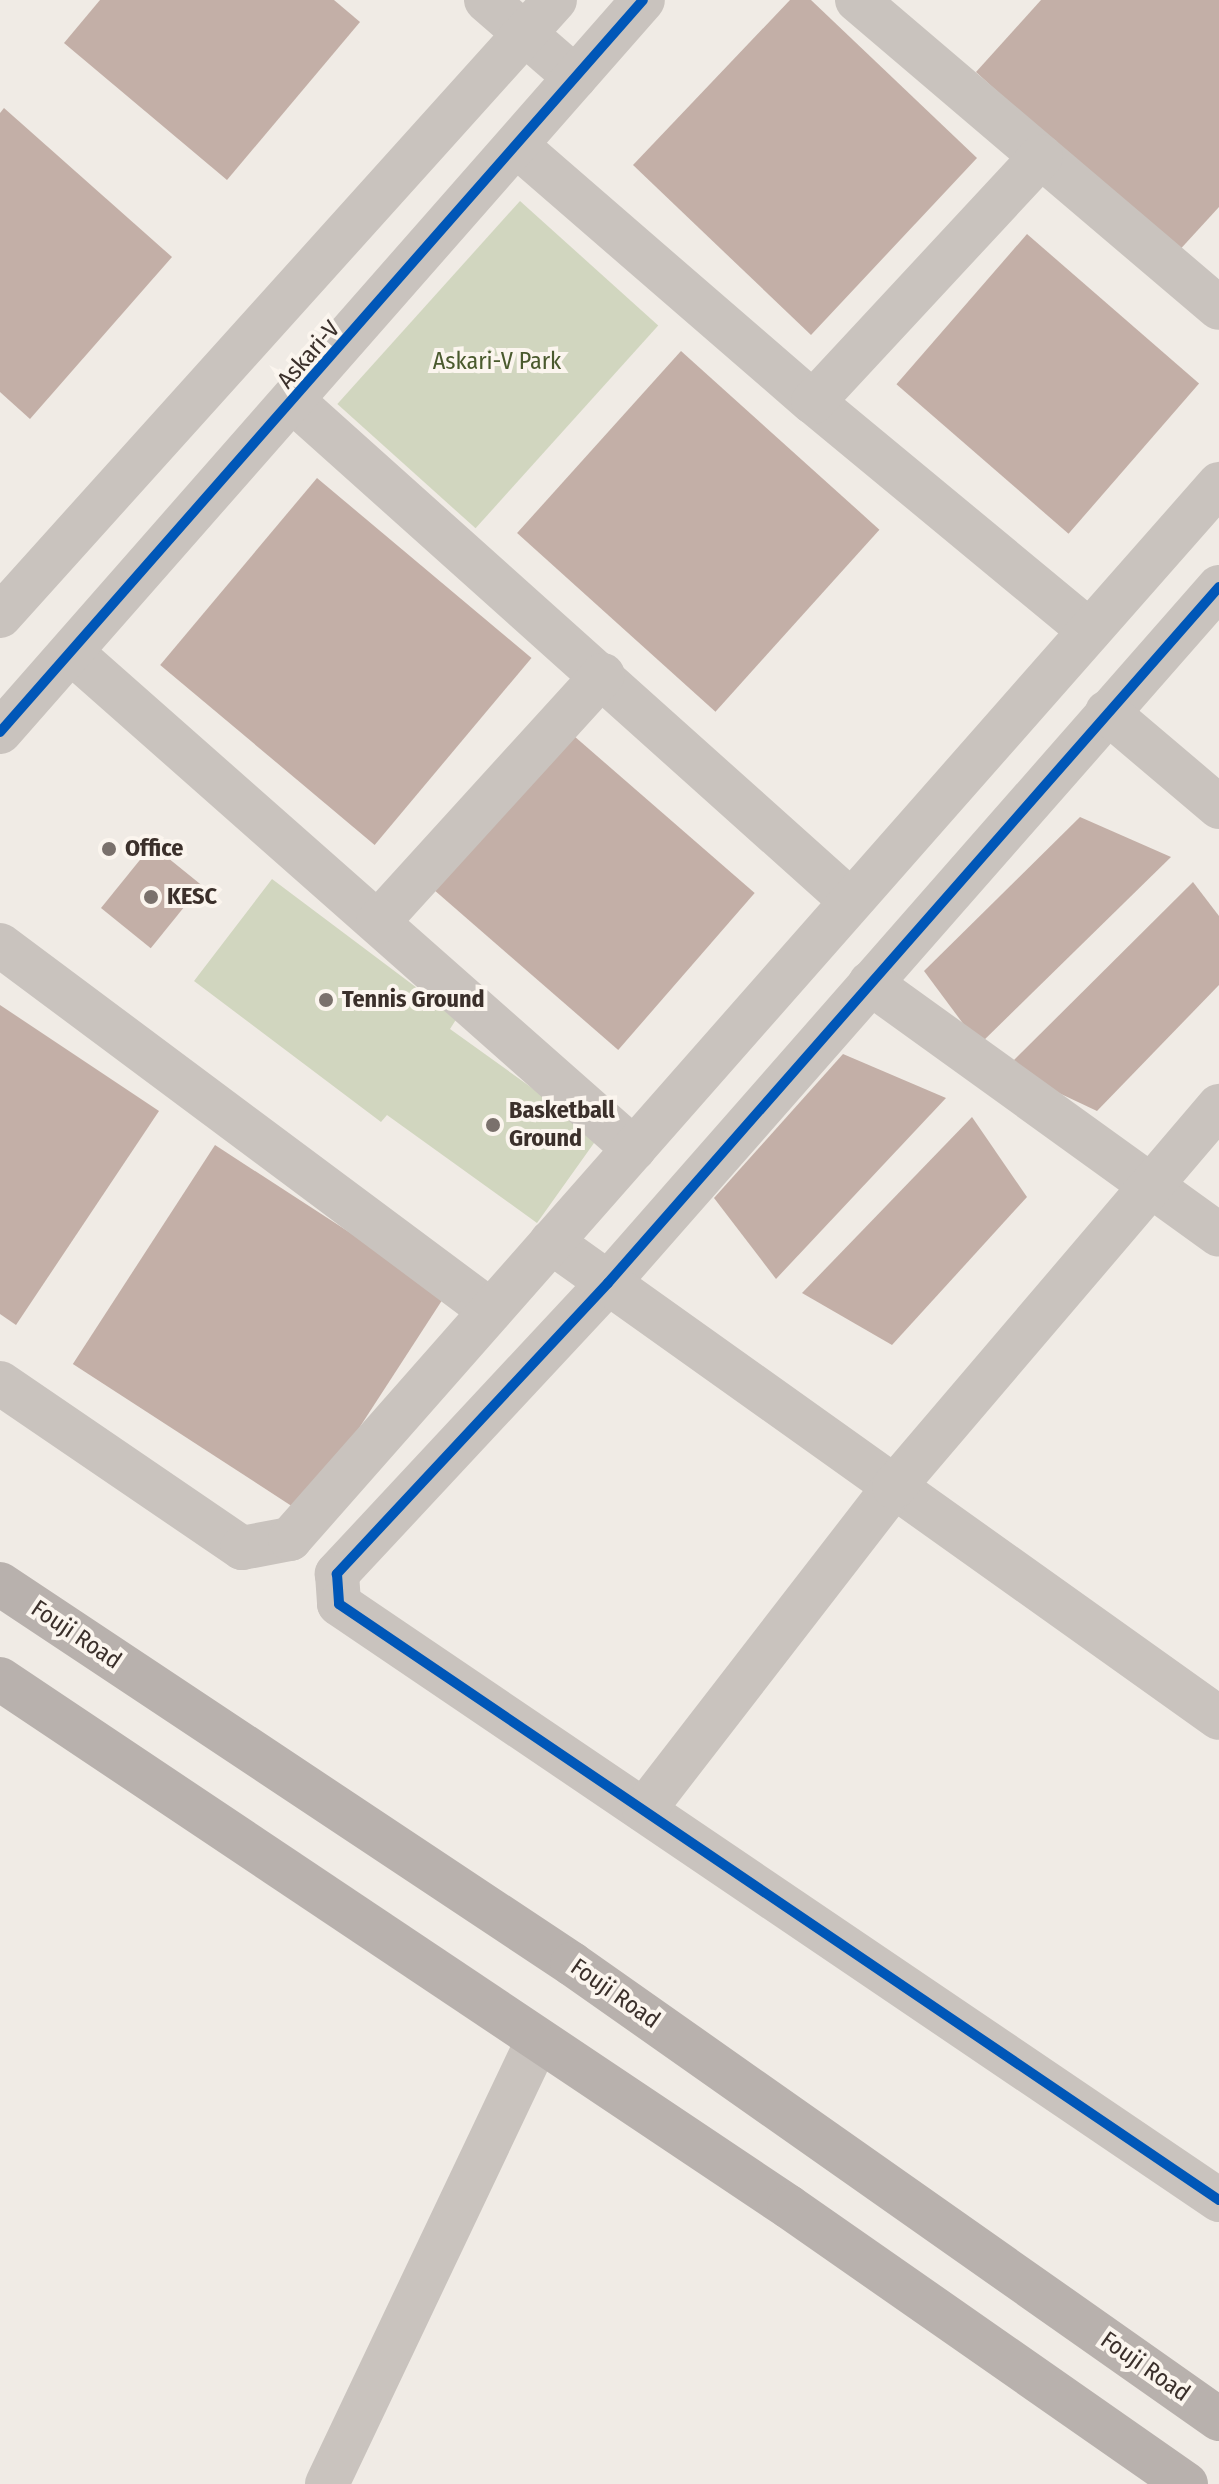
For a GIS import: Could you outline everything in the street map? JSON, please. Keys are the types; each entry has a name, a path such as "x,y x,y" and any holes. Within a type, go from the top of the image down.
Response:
{"main road":[{"name":"Fouji Road","path":"0,1584 572,1964 1219,2419"},
{"path":"0,1679 538,2039 1186,2484"}],"street":[{"path":"486,0 575,77"},
{"path":"0,616 525,36 554,0 603,44"},
{"name":"Askari-V","path":"0,732 294,402 643,0"},
{"path":"857,0 1219,308"},
{"path":"517,146 813,402 1090,631"},
{"path":"813,402 1041,157"},
{"path":"294,402 603,675 851,901"},
{"path":"0,1383 242,1548 290,1539 1219,484"},
{"path":"1219,587 608,1283 337,1574 339,1604 1219,2200"},
{"path":"71,652 634,1149"},
{"path":"378,922 603,675"},
{"path":"1107,712 1219,807"},
{"path":"0,945 491,1311"},
{"path":"870,983 1219,1235"},
{"path":"644,1810 894,1487 1219,1106"},
{"path":"551,1242 1219,1718"},
{"path":"327,2484 538,2039"}],"green space":[{"name":"Askari-V Park","path":"520,201 658,325 476,528 337,404"},
{"name":"Tennis Ground","path":"272,879 457,1018 450,1029 599,1136 537,1223 387,1115 381,1122 194,981"}],"building":[{"path":"100,0 334,0 360,22 227,180 64,43"},
{"path":"790,0 811,0 977,158 811,335 633,165"},
{"path":"1041,0 1219,0 1219,207 1175,255 976,72"},
{"path":"4,108 172,257 30,419 0,392 0,113"},
{"path":"1027,234 1199,384 1069,534 896,384"},
{"path":"681,351 879,530 715,712 517,533"},
{"path":"317,478 531,658 375,845 160,665"},
{"path":"566,729 755,893 618,1050 430,886"},
{"path":"1080,817 1171,857 979,1045 924,971"},
{"name":"KESC","path":"152,845 202,885 151,948 101,908"},
{"path":"1193,882 1219,916 1219,985 1097,1111 1006,1068"},
{"path":"0,1005 159,1111 16,1325 0,1314"},
{"path":"843,1054 946,1098 776,1279 714,1198"},
{"path":"972,1117 1027,1197 892,1345 802,1293"},
{"path":"215,1145 446,1295 303,1514 73,1364"}],"cycle path":[{"path":"0,732 643,0"},
{"path":"1219,587 608,1283 337,1574 339,1604 1219,2200"}],"place":[{"name":"Office","path":"109,849"},
{"name":"KESC","path":"151,897"},
{"name":"Tennis Ground","path":"326,1000"},
{"name":"Basketball Ground","path":"493,1125"}]}
